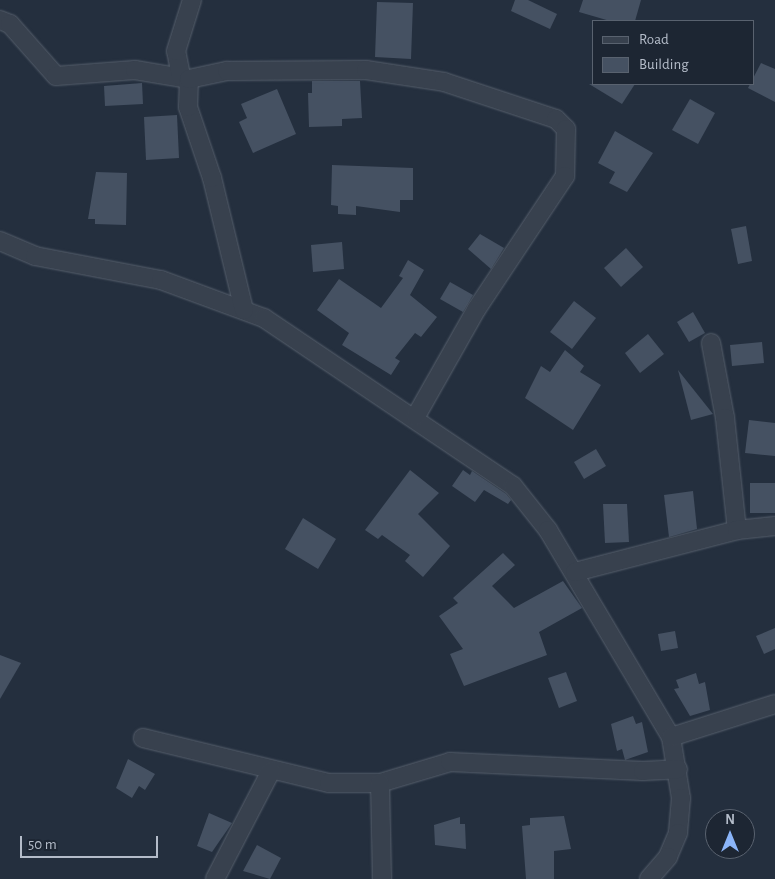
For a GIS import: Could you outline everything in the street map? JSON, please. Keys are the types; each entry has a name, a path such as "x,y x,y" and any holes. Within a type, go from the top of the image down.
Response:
{"street":[{"path":"192,0 176,51 185,77 188,107 212,178 244,310"},
{"path":"0,20 10,24 56,76 134,70 185,77 227,71 366,70 444,82 534,110 556,119 566,129 565,176 476,310 416,416"},
{"path":"0,241 35,256 161,280 264,318 416,416 513,486 575,572 671,737 678,768 678,833 668,857 649,879"},
{"path":"711,343 725,418 737,530"},
{"path":"575,572 737,530 775,526"},
{"path":"671,737 775,704"},
{"path":"143,738 272,771 328,783 380,783 450,762 643,771 678,768"},
{"path":"215,879 272,771"},
{"path":"380,783 382,879"}],"building":[{"path":"515,0 528,0 557,14 550,29 511,11"},
{"path":"583,0 641,0 635,20 607,20 579,12"},
{"path":"377,2 413,3 411,59 375,57"},
{"path":"761,63 775,69 775,102 748,88 750,85 755,85 755,75"},
{"path":"312,81 360,81 362,118 342,119 342,126 309,127 308,93 312,93"},
{"path":"142,83 143,104 105,106 104,86"},
{"path":"589,84 634,85 622,104"},
{"path":"277,89 296,134 253,153 239,122 247,118 241,104"},
{"path":"690,99 715,113 698,144 672,130"},
{"path":"177,115 179,158 146,160 144,117"},
{"path":"615,131 653,153 627,192 609,183 615,172 598,163"},
{"path":"332,165 413,168 413,200 400,200 400,212 356,206 356,215 338,214 338,206 331,205"},
{"path":"96,172 127,173 126,225 95,224 95,219 88,219"},
{"path":"746,226 752,261 738,264 731,229"},
{"path":"480,234 504,248 491,269 468,249"},
{"path":"342,242 344,269 313,272 311,245"},
{"path":"626,248 643,267 621,287 604,268"},
{"path":"408,260 424,270 410,295 437,317 421,337 415,333 395,358 400,361 391,375 342,345 349,333 317,310 339,279 381,308 403,278 399,276"},
{"path":"450,282 473,295 463,312 440,299"},
{"path":"574,301 596,318 572,349 550,332"},
{"path":"693,312 705,333 689,342 677,322"},
{"path":"648,334 664,354 640,373 625,353"},
{"path":"762,342 764,363 732,366 730,345"},
{"path":"565,350 584,366 580,372 601,385 573,430 525,398 541,366 550,372"},
{"path":"678,370 713,414 691,420"},
{"path":"749,420 775,423 775,456 745,453"},
{"path":"596,449 606,466 584,479 574,462"},
{"path":"410,470 439,493 418,514 450,546 423,577 405,561 410,555 382,535 378,539 365,530"},
{"path":"463,470 470,475 472,471 506,494 511,500 508,504 484,490 475,502 452,486"},
{"path":"750,483 775,483 775,513 750,513"},
{"path":"693,491 697,529 669,537 664,495"},
{"path":"603,504 627,504 629,542 605,543"},
{"path":"303,518 336,539 318,569 285,549"},
{"path":"503,553 515,565 492,586 514,608 563,581 582,608 539,632 547,655 464,686 450,654 463,649 439,616 458,603 453,598"},
{"path":"775,628 775,649 764,654 756,636"},
{"path":"675,631 678,648 661,651 658,634"},
{"path":"0,655 21,663 0,699"},
{"path":"566,672 577,701 559,708 548,678"},
{"path":"696,673 699,684 705,682 710,710 690,716 674,689 679,688 676,680"},
{"path":"633,716 636,724 642,722 648,752 625,760 622,749 617,751 611,724"},
{"path":"128,759 155,774 145,790 139,786 132,798 116,788"},
{"path":"209,813 232,823 212,852 197,846"},
{"path":"564,816 571,849 554,851 554,879 526,879 522,826 530,825 530,818"},
{"path":"460,817 460,824 465,824 466,849 435,845 434,825"},
{"path":"257,845 281,858 270,879 243,871"}]}
